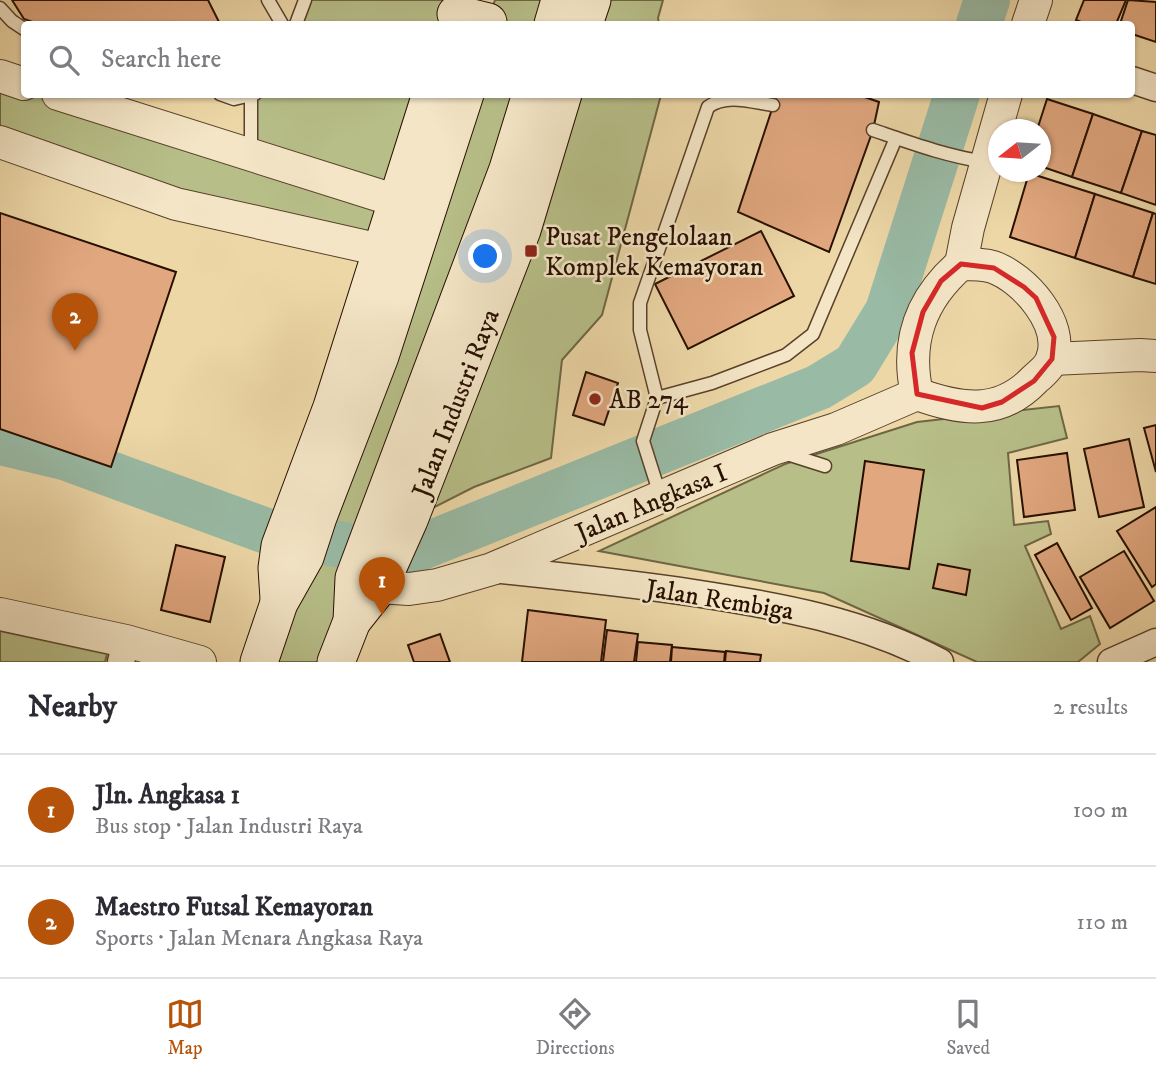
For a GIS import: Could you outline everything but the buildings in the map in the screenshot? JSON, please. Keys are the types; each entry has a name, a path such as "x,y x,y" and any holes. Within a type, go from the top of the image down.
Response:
{"main road":[{"path":"554,21 560,0"},
{"path":"585,21 592,0"},
{"path":"258,662 279,603 277,568 293,552 307,510 332,407 430,98"},
{"path":"307,510 380,356 464,98"},
{"name":"Jalan Industri Raya","path":"336,662 376,571 530,98"},
{"name":"Jalan Industri Raya","path":"394,514 522,230 562,98"},
{"path":"508,169 522,230"}],"street":[{"path":"1028,21 1036,0"},
{"path":"0,76 21,83"},
{"path":"1135,81 1156,88"},
{"path":"71,98 397,201"},
{"path":"961,264 994,268 1036,298 1054,337 1052,359 1034,381 1020,393 982,408 940,402 917,394 912,353 923,312 942,281 961,264 968,228 973,160 1004,98"},
{"path":"0,142 176,204 381,250"},
{"path":"1052,359 1156,356"},
{"name":"Jalan Angkasa I","path":"376,571 409,589 438,585 492,569 658,487 836,429 917,394"},
{"name":"Jalan Rembiga","path":"492,569 605,580 796,610 859,628 918,650 940,662"},
{"path":"0,614 123,652 200,662"},
{"path":"1111,662 1156,642"}],"lane":[{"path":"268,0 280,21"},
{"path":"297,21 305,0"},
{"path":"0,8 21,26"},
{"path":"243,153 253,98"},
{"path":"658,487 643,443 657,398 640,330 639,303 708,107 726,99 774,105"},
{"path":"873,130 921,148 973,160"},
{"path":"657,398 712,383 786,355 813,334 896,138"},
{"path":"773,449 825,466"}],"highlighted area":[{"path":"961,264 994,268 1024,287 1036,298 1054,337 1052,359 1034,381 1002,402 982,408 917,394 912,353 923,312 941,281"}],"green space":[{"path":"307,0 460,0 454,21 299,21"},
{"path":"495,0 560,0 553,21 488,21"},
{"path":"594,0 663,0 658,21 587,21"},
{"path":"0,79 21,92 21,98 60,98 251,155 252,98 430,98 381,250 0,140"},
{"path":"464,98 530,98 336,662 259,662"},
{"path":"563,98 660,98 602,315 562,360 551,458 474,487 409,520"},
{"path":"1059,406 1067,438 1008,453 1014,525 1048,521 1051,534 1025,546 1061,629 1090,616 1100,644 1078,662 977,662 824,593 599,551 785,464 917,422"},
{"path":"0,631 107,654 105,662 0,662"}],"waterway":[{"path":"980,21 987,0"},
{"path":"0,442 64,457 272,533 402,555 819,387 855,365 888,311 956,98"}],"place":[{"name":"Pusat Pengelolaan Komplek Kemayoran","path":"531,251"},
{"name":"Maestro Futsal Kemayoran","path":"75,351"},
{"name":"AB 274","path":"595,399"},
{"name":"Jln. Angkasa 1","path":"382,615"}]}
